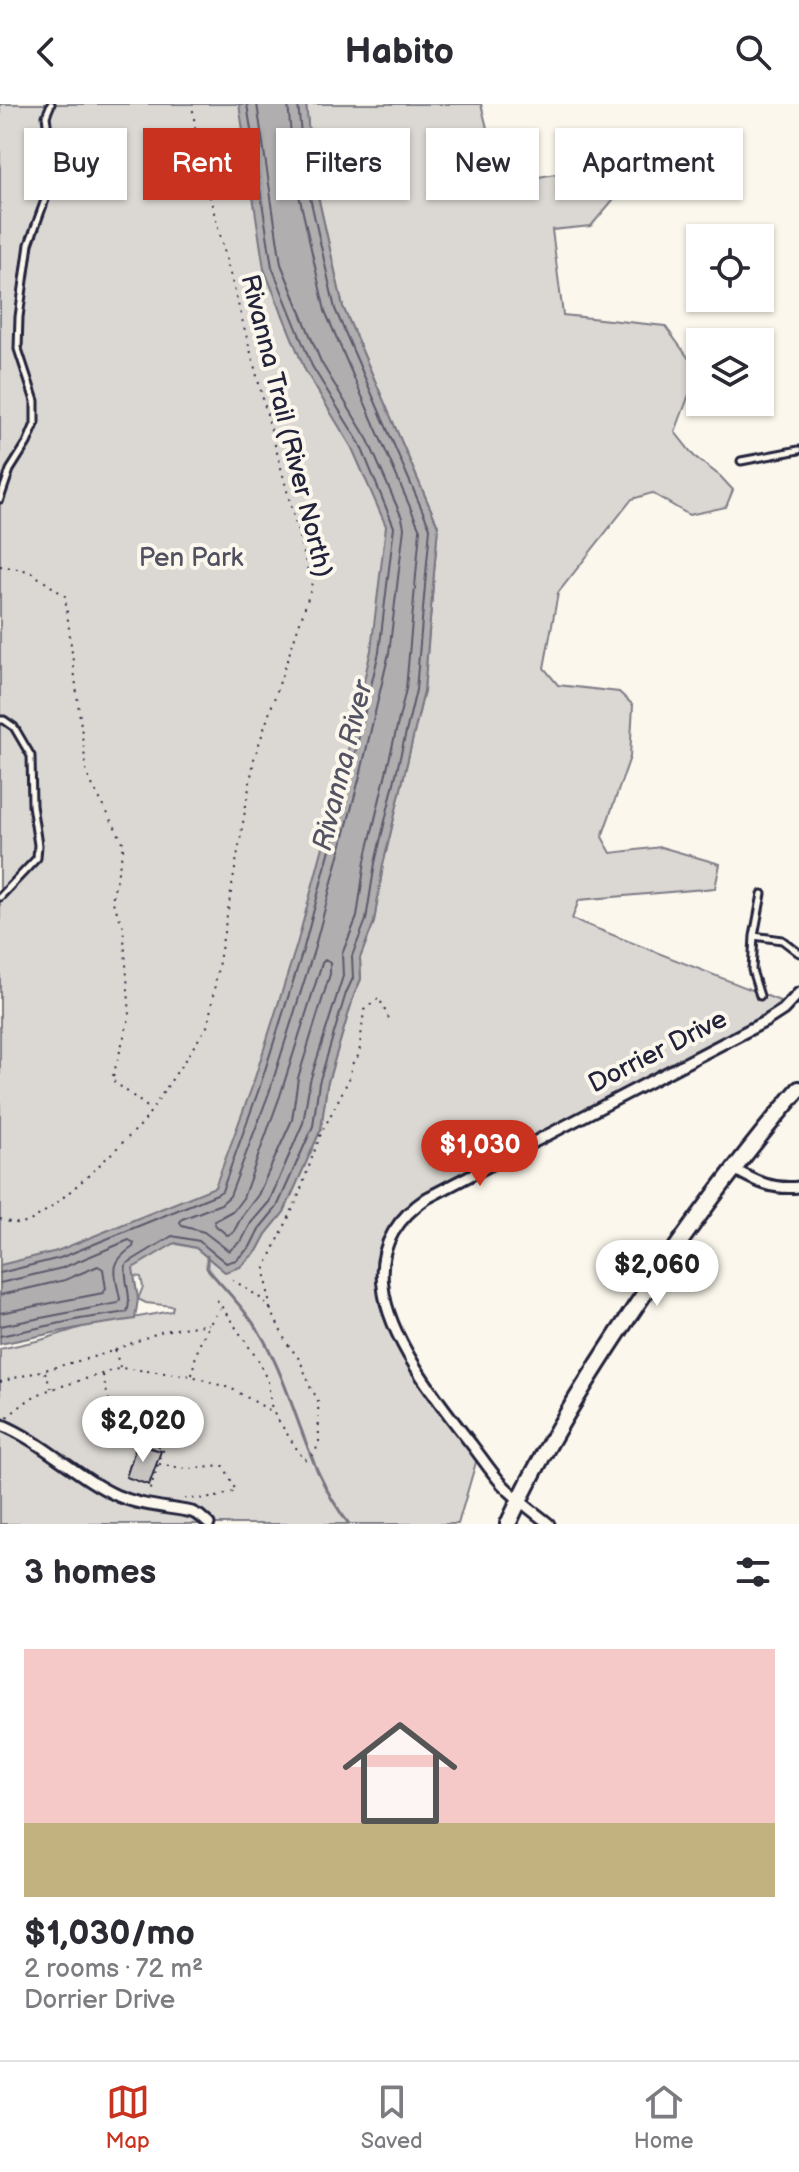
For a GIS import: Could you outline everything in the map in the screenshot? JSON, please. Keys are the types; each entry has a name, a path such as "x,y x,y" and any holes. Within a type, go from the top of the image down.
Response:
{"main road":[{"path":"508,1524 552,1439 677,1244 799,1089"}],"street":[{"name":"Dorrier Drive","path":"549,1524 502,1484 450,1416 395,1328 385,1296 382,1270 384,1252 395,1226 418,1204 441,1189 766,1021 783,1010 799,993"},
{"path":"734,1169 769,1187 799,1187"},
{"path":"0,1424 35,1441 116,1495 145,1504 192,1512 209,1524"}],"lane":[{"path":"0,499 10,470 35,424 35,401 18,349 19,317 29,244 54,175 46,116 51,104"},
{"path":"741,461 799,450"},
{"path":"0,720 14,727 31,756 32,805 38,845 37,858 0,897"},
{"path":"760,996 752,970 754,936 762,894"},
{"path":"754,936 782,940 799,951"}],"path":[{"name":"Rivanna Trail (River North)","path":"0,1219 27,1223 52,1207 116,1150 143,1123 208,1025 254,759 312,586 199,155 192,104"},
{"path":"0,566 29,571 65,596 87,775 124,844 112,900 123,926 130,1015 112,1080 151,1110"},
{"path":"217,1300 258,1360 268,1382 273,1412 304,1460 315,1453 319,1441 318,1399 271,1310 265,1268 297,1200 320,1136 349,1079 352,1064 359,1055 364,1010 379,998 390,1021"},
{"path":"230,1278 259,1297 271,1310"},
{"path":"192,1376 196,1350 221,1307"},
{"path":"0,1382 115,1350 163,1331 209,1324"},
{"path":"115,1350 121,1368"},
{"path":"0,1424 31,1398 121,1368 192,1376 232,1389 273,1412"},
{"path":"45,1371 51,1389"},
{"path":"103,1373 110,1406 117,1418 144,1441 164,1448 145,1504"},
{"path":"159,1464 187,1469 224,1466 236,1491 213,1498 174,1500"}],"green space":[{"name":"Pen Park","path":"0,104 252,104 259,128 143,128 143,200 260,200 260,132 276,187 276,200 280,200 352,448 388,517 376,632 353,761 251,1150 177,1244 196,1248 225,1272 257,1251 284,1212 321,1129 327,1085 361,979 360,958 374,922 383,865 424,691 438,526 343,307 319,200 410,200 410,128 308,128 306,104 481,104 487,128 426,128 426,200 539,200 539,177 555,174 555,200 613,200 591,226 552,230 563,315 665,326 686,355 686,403 675,432 694,456 733,490 726,507 689,515 652,493 632,499 558,593 544,668 558,685 619,692 633,705 630,757 602,837 611,853 661,847 720,864 715,888 579,900 572,919 780,1001 767,1024 451,1184 400,1223 389,1248 386,1274 395,1324 410,1352 479,1452 458,1524 0,1524 0,1349 82,1327 172,1311 173,1306 138,1299 143,1287 141,1277 130,1275 133,1268 0,1295"}],"water":[{"path":"239,104 306,104 308,128 276,128 276,200 319,200 343,307 438,526 424,691 383,865 374,922 360,958 361,979 327,1085 321,1129 284,1212 257,1251 240,1267 225,1272 196,1248 175,1243 133,1268 138,1299 135,1319 0,1344 0,1265 57,1251 215,1187 252,1087 297,944 344,768 371,650 386,526 352,448 305,370 264,269 254,200 260,200 260,128 243,128"}],"building":[{"path":"137,1444 161,1451 149,1485 126,1477"}],"waterway":[{"path":"207,1256 207,1268 264,1340 322,1481 349,1524"}],"water label":[{"name":"Rivanna River","path":"343,766"}]}
